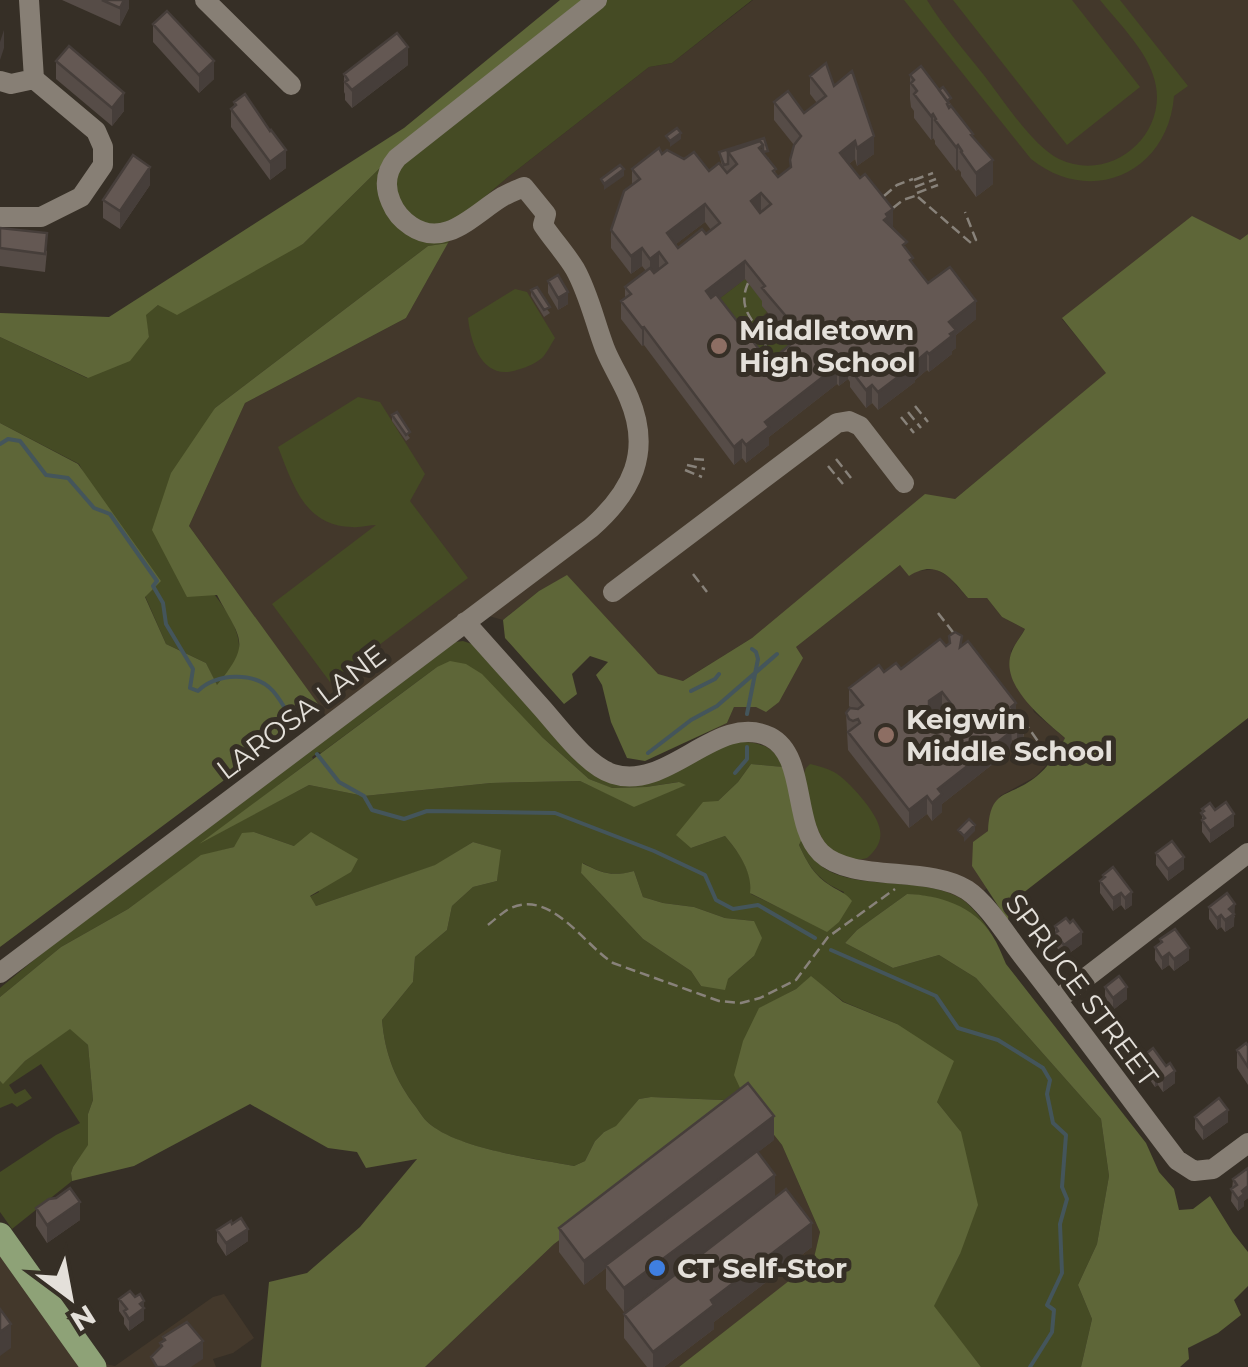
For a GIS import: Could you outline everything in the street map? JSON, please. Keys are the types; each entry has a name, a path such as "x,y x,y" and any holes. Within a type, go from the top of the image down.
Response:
{"main road":[{"path":"0,1235 94,1367"}],"street":[{"path":"0,217 41,216 81,197 103,165 103,147 96,131 34,80 29,0"},
{"path":"205,0 291,85"},
{"name":"LAROSA LANE","path":"0,973 590,528 605,516 627,487 637,460 639,427 579,277 543,225 546,214 524,187 501,198 468,223 427,234 402,219 393,208 386,176 396,158 598,0"},
{"path":"0,81 11,84 34,80"},
{"path":"613,592 838,422 860,426 904,483"},
{"name":"SPRUCE STREET","path":"465,622 574,744 612,774 638,776 656,772 737,734 754,733 773,739 788,757 806,827 822,854 846,866 938,879 968,890 1057,1000 1177,1160 1194,1172 1214,1169 1248,1143"},
{"path":"1057,1000 1248,853"}],"path":[{"path":"874,204 898,186 933,174"},
{"path":"915,187 936,180"},
{"path":"884,216 903,200 938,185"},
{"path":"918,195 970,243 976,240 965,212"},
{"path":"748,283 744,290 745,306 767,344 767,370"},
{"path":"915,406 928,422"},
{"path":"908,412 921,428"},
{"path":"902,417 914,433"},
{"path":"694,459 707,460"},
{"path":"836,460 851,478"},
{"path":"828,466 843,484"},
{"path":"702,477 686,467 705,470"},
{"path":"693,574 706,592"},
{"path":"938,614 961,642"},
{"path":"1018,714 1042,747"},
{"path":"488,924 510,908 537,906 566,920 599,954 614,963 719,1002 741,1003 796,980 828,937 900,885"}],"shaded area":[{"name":"Middletown High School","path":"753,0 1248,0 1248,234 1062,319 1107,373 955,499 683,681 658,675 567,576 539,591 503,620 468,610 327,717 189,526 245,403 406,318 454,232 474,206 649,67 672,63"},
{"name":"Keigwin Middle School","path":"900,565 918,571 935,569 948,576 968,598 987,598 1002,617 1025,629 1011,651 1034,712 1065,738 1058,753 1035,777 1000,796 972,865 987,888 968,904 938,888 850,878 821,866 810,854 772,751 761,744 721,748 708,732 727,723 734,707 756,707 796,647"},
{"path":"747,1101 782,1145 820,1232 813,1263 679,1367 425,1367 554,1244"},
{"path":"0,1247 93,1367 0,1367"},
{"path":"224,1294 254,1338 233,1353 213,1359 216,1367 107,1367 105,1364 115,1366 213,1297"}],"green space":[{"path":"560,0 582,0 380,168 303,244 177,315 158,305 146,315 149,337 130,361 88,378 0,337 0,313 109,317 404,128"},
{"path":"582,0 752,0 672,63 649,67 508,177 474,206 448,243 428,246 215,408 153,530 196,573 235,628 239,645 236,661 217,686 206,663 166,644 79,464 0,423 0,337 87,378 149,337 145,315 158,305 303,244 380,168"},
{"path":"904,0 927,0 1018,121 1038,144 1059,159 1099,165 1118,159 1134,148 1154,115 1157,96 1149,65 1100,0 1120,0 1188,86 1174,96 1169,123 1158,145 1142,162 1123,174 1101,180 1078,180 1054,173 1031,159"},
{"path":"953,0 1072,0 1140,87 1067,145"},
{"path":"1192,216 1240,240 1248,234 1248,718 1009,904 1008,921 972,866 973,842 988,831 997,800 1041,772 1065,738 1025,700 1011,676 1012,651 1025,629 1002,617 987,598 968,598 943,573 928,569 909,576 900,565 796,647 803,658 779,702 766,712 756,707 734,707 727,723 645,761 627,758 611,722 596,675 608,662 590,656 572,674 577,694 564,704 505,638 503,620 539,591 567,575 658,674 683,681 752,638 925,494 955,499 1106,373 1062,318"},
{"path":"448,243 406,318 245,403 189,526 321,708 0,947 0,423 78,464 161,581 145,597 166,644 206,663 217,685 235,659 239,641 217,595 187,597 152,530 171,473 215,408 428,246"},
{"path":"745,279 765,304 767,312 762,317 766,326 776,334 781,331 802,353 764,384 748,333 706,309"},
{"path":"515,289 527,292 555,338 544,356 534,363 508,372 497,371 476,350 468,318"},
{"path":"358,397 380,402 425,474 410,501 468,578 330,682 272,604 376,525 336,525 311,511 295,488 278,447"},
{"path":"455,642 472,644 606,779 738,742 759,744 771,750 783,767 751,764 718,801 691,848 725,836 747,870 751,894 827,931 844,892 811,868 799,845 802,839 817,862 834,873 944,891 960,898 977,914 991,933 954,905 907,894 845,943 893,968 939,955 976,978 1101,1119 1109,1176 1097,1244 1078,1285 1092,1319 1081,1367 981,1367 933,1307 960,1254 960,1131 937,1102 897,1024 844,1002 811,977 759,1009 747,1101 639,1099 616,1127 595,1141 585,1161 574,1166 479,1147 429,1123 397,1077 382,1020 413,982 415,957 447,930 452,906 473,887 497,881 500,850 473,842 436,865 316,906 309,897 319,892 294,846 254,832 234,847 201,856 128,909 61,947 0,997 0,988 52,945","holes":["437,667 542,737 589,779 611,788 678,782 685,785 634,806 580,781 491,783 364,796 309,785 207,839","583,863 607,873 634,871 643,897 725,918 754,921 754,956 728,979 701,986 691,971 643,939 581,873"]},
{"path":"450,661 466,664 482,674 589,779 612,788 679,782 686,785 634,807 580,781 491,783 364,796 309,785 199,844 437,667"},
{"path":"751,764 783,767 805,857 820,878 852,901 839,922 827,932 750,893 747,870 725,836 691,848 676,835 703,802 718,801"},
{"path":"810,764 840,776 874,815 880,838 867,858 838,855 820,834 803,776"},
{"path":"254,832 294,846 311,832 358,859 351,872 310,896 316,906 435,865 473,842 501,850 497,881 473,887 452,906 447,930 415,957 413,982 382,1020 392,1066 409,1097 429,1123 461,1141 574,1166 585,1161 595,1141 616,1126 639,1099 746,1101 734,1075 743,1041 759,1008 796,989 811,976 843,1002 897,1024 954,1061 937,1102 961,1132 978,1205 960,1254 934,1306 981,1367 679,1367 813,1262 820,1232 782,1145 747,1101 554,1244 425,1367 261,1367 269,1282 307,1273 360,1227 417,1159 366,1168 357,1152 328,1148 250,1104 134,1166 72,1181 73,1167 88,1145 88,1114 93,1100 88,1045 70,1029 25,1061 3,1084 0,1081 0,997 61,947 128,909 201,855 234,847 242,833"},
{"path":"582,863 607,873 634,871 643,897 725,918 754,921 762,938 754,956 728,979 725,990 701,986 691,971 643,939 581,873"},
{"path":"907,894 955,904 976,916 996,942 1006,964 1146,1143 1159,1172 1174,1189 1179,1210 1193,1209 1210,1196 1248,1252 1248,1286 1234,1300 1241,1315 1218,1333 1188,1348 1189,1359 1180,1367 1081,1367 1092,1319 1078,1285 1097,1244 1109,1176 1101,1119 976,978 939,955 893,968 845,943"},
{"path":"70,1028 88,1045 93,1100 88,1114 88,1146 73,1167 72,1181 12,1229 0,1212 0,1172 80,1123 41,1064 9,1085 15,1094 25,1089 32,1098 17,1107 12,1103 0,1108 0,1081 3,1083 25,1061"}],"building":[{"path":"102,0 124,0 120,8"},
{"path":"167,11 214,61 199,75 153,24"},
{"path":"397,33 408,47 352,90 344,74"},
{"path":"69,46 124,93 112,108 56,61"},
{"path":"826,63 834,86 852,71 874,136 857,148 855,141 840,153 860,178 865,174 893,209 884,220 907,242 903,245 913,258 910,260 928,283 950,267 976,301 949,322 956,330 952,336 878,392 872,385 866,390 848,361 765,422 769,427 746,445 742,440 734,447 621,301 631,294 625,287 650,268 654,273 667,263 659,252 650,259 642,248 631,256 611,230 624,191 640,179 632,169 659,148 662,154 667,150 684,159 694,152 709,171 719,163 727,173 737,164 728,152 760,141 763,145 759,148 778,177 791,167 794,145 801,136 774,102 788,91 804,113 826,96 810,76","holes":["761,193 771,204 760,213 751,201","705,204 720,223 706,234 702,229 678,248 667,233","745,261 765,286 762,288 802,335 764,366 757,357 762,353 716,294 711,298 706,291"]},
{"path":"921,66 949,108 993,160 976,173 958,145 914,94 917,91 910,75"},
{"path":"943,87 951,98 947,101 939,90"},
{"path":"245,94 286,150 270,162 231,109"},
{"path":"677,128 681,133 670,141 666,136"},
{"path":"764,138 768,151 763,152 760,141 728,152 728,164 724,165 719,152"},
{"path":"133,155 150,167 120,211 103,200"},
{"path":"620,165 624,169 604,184 601,179"},
{"path":"0,228 47,233 45,254 0,248"},
{"path":"558,275 568,292 558,298 548,281"},
{"path":"537,287 550,307 544,310 531,290"},
{"path":"397,412 410,432 406,435 392,415"},
{"path":"955,632 962,636 960,647 968,641 1016,703 1011,707 1024,716 1023,722 1007,725 1012,731 938,789 942,794 932,803 927,796 909,810 848,732 860,723 858,719 849,719 846,713 863,705 849,688 879,665 884,672 896,663 901,669 940,639 946,646","holes":["942,692 962,718 943,727 941,714 933,713 929,701"]},
{"path":"1226,802 1234,814 1210,831 1202,820 1202,809 1210,803 1215,810"},
{"path":"969,819 975,825 964,836 958,830"},
{"path":"1172,841 1184,857 1168,869 1156,853"},
{"path":"1113,867 1132,892 1125,898 1121,893 1113,898 1100,881"},
{"path":"1227,893 1235,904 1229,909 1234,914 1225,920 1221,915 1217,918 1209,907"},
{"path":"1066,918 1070,923 1073,920 1082,932 1064,945 1055,926"},
{"path":"1175,929 1189,948 1174,959 1169,953 1162,958 1155,947"},
{"path":"1119,976 1127,987 1113,998 1105,987"},
{"path":"1246,1043 1248,1046 1248,1067 1237,1050"},
{"path":"1153,1048 1166,1066 1170,1063 1175,1071 1163,1080 1142,1057"},
{"path":"748,1083 774,1116 584,1261 559,1228"},
{"path":"1219,1098 1228,1110 1203,1128 1195,1117"},
{"path":"757,1151 775,1175 624,1288 606,1265"},
{"path":"1248,1168 1248,1186 1238,1199 1231,1189 1237,1185 1233,1179"},
{"path":"70,1188 80,1202 47,1225 36,1208"},
{"path":"786,1189 812,1223 711,1300 714,1305 653,1352 624,1314"},
{"path":"241,1218 248,1229 226,1243 217,1230"},
{"path":"130,1291 135,1297 140,1294 144,1308 129,1319 119,1299"},
{"path":"0,1309 11,1324 0,1332"},
{"path":"187,1322 203,1341 165,1367 157,1367 151,1357 162,1346 163,1337"}],"waterway":[{"path":"0,444 8,439 20,441 46,475 68,478 94,508 110,514 157,581 153,586 163,603 166,624 193,669 190,688 198,691 224,678 256,680 273,691 296,727"},
{"path":"747,714 758,659 752,649"},
{"path":"648,753 691,720 717,706 777,654"},
{"path":"691,691 719,674"},
{"path":"735,773 747,759 747,747"},
{"path":"317,754 339,782 364,796 372,810 404,819 427,811 555,813 705,875 716,900 733,909 758,905 815,938"},
{"path":"831,950 936,996 958,1028 998,1040 1043,1068 1050,1080 1047,1094 1053,1123 1066,1135 1062,1187 1067,1199 1060,1224 1062,1273 1047,1305 1054,1310 1052,1332 1030,1367"}],"place":[{"name":"Middletown High School","path":"719,346"},
{"name":"Keigwin Middle School","path":"886,735"},
{"name":"CT Self-Stor","path":"657,1268"}]}
